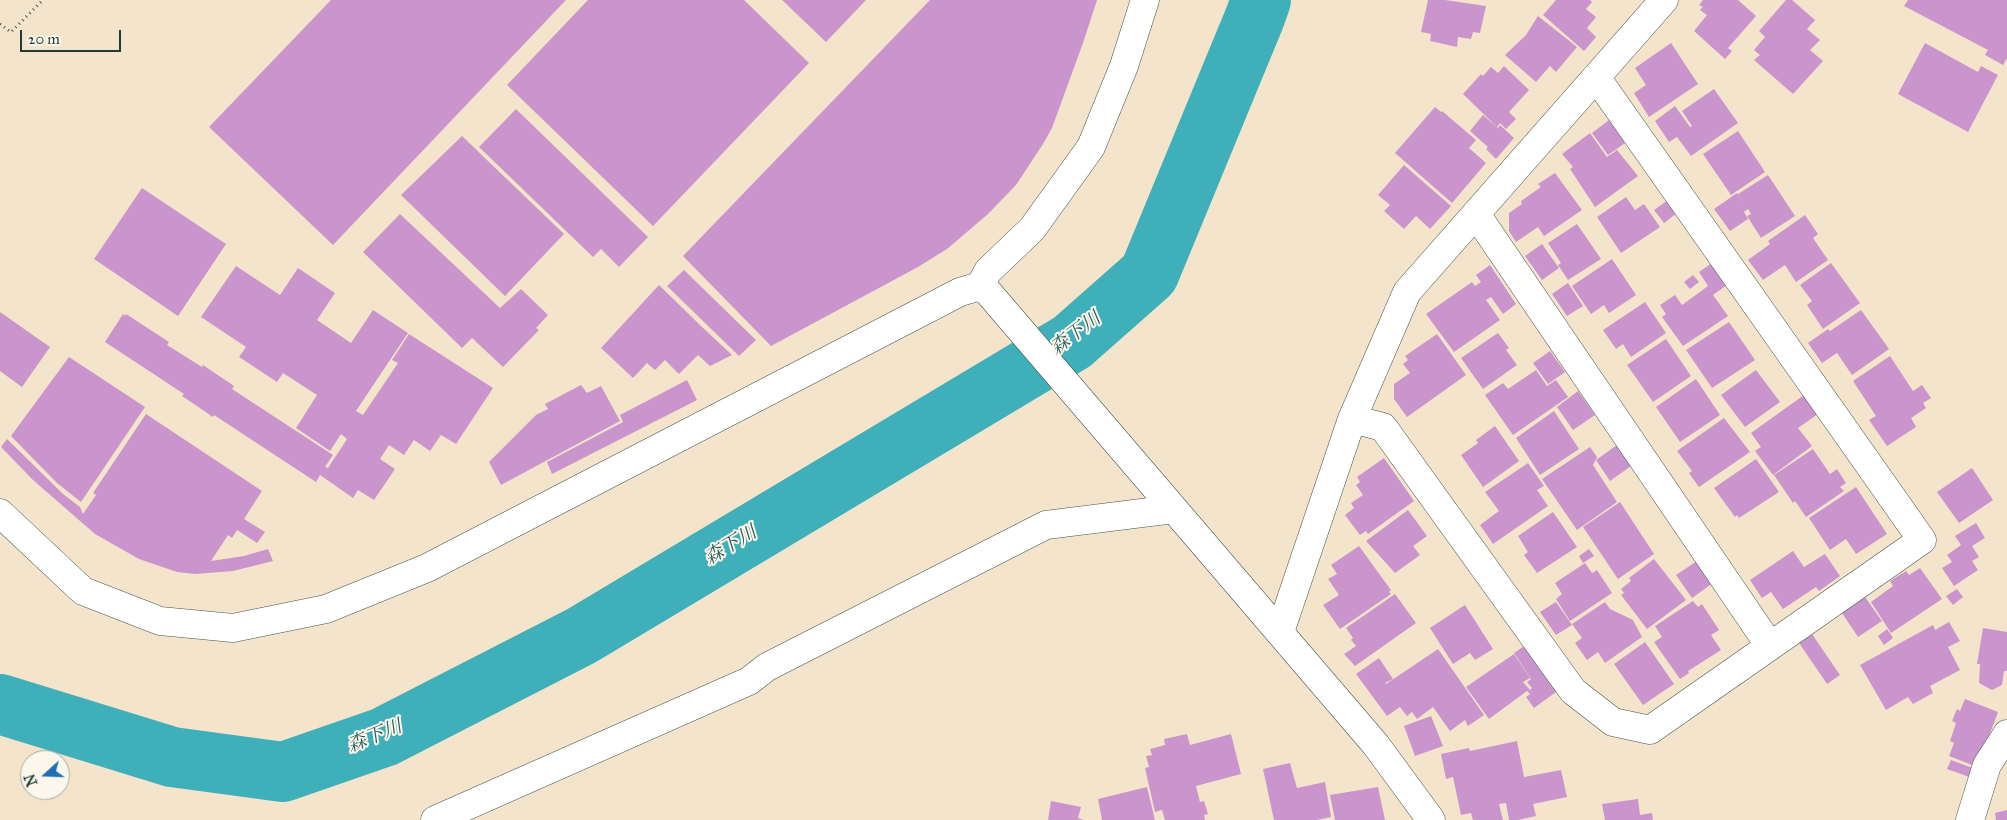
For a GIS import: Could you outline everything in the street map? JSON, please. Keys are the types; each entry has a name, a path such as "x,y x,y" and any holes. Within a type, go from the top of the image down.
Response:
{"street":[{"path":"984,289 988,271 1032,228 1091,147 1124,66 1145,0"},
{"path":"1280,632 1352,419 1407,292 1664,0"},
{"path":"1352,419 1383,427 1574,692 1612,722 1650,730 1922,540 1596,77"},
{"path":"1476,214 1770,646"},
{"path":"984,289 1376,745 1431,820"},
{"path":"0,513 83,591 160,621 233,628 326,609 427,568 960,292 984,289"},
{"path":"436,820 749,681 767,667 1046,525 1174,509"},
{"path":"1970,820 1987,766 2007,734"}],"path":[{"path":"0,24 10,32 43,0"}],"building":[{"path":"331,0 566,0 333,245 209,127"},
{"path":"588,0 744,0 809,63 653,226 507,85"},
{"path":"782,0 866,0 826,42"},
{"path":"930,0 1097,0 1052,128 1016,185 988,214 947,249 918,267 771,346 683,256"},
{"path":"1428,0 1445,0 1486,6 1480,33 1473,32 1471,39 1458,37 1457,47 1430,41 1431,34 1421,32"},
{"path":"1556,0 1590,0 1592,2 1586,9 1596,17 1587,28 1596,37 1584,51 1543,15"},
{"path":"1703,0 1738,0 1756,16 1728,48 1732,51 1725,59 1694,31 1707,15 1700,10 1703,7 1699,5"},
{"path":"1786,0 1792,0 1815,20 1807,29 1820,40 1810,50 1823,61 1793,94 1754,60 1760,55 1754,50 1765,37 1759,31"},
{"path":"1908,0 2007,0 2007,58 2003,65 1985,55 1988,50 1904,6"},
{"path":"1538,16 1577,47 1556,72 1550,66 1536,82 1505,55 1526,35"},
{"path":"1671,43 1698,84 1649,117 1634,93 1646,85 1635,68"},
{"path":"1925,43 1978,72 1981,66 1998,75 1968,132 1898,94"},
{"path":"1504,66 1529,90 1509,112 1516,119 1506,129 1500,123 1497,127 1463,94 1481,74 1483,76 1491,67 1498,73"},
{"path":"1714,89 1738,123 1691,156 1677,137 1669,142 1655,121 1675,106 1690,127 1692,126 1682,111"},
{"path":"1435,107 1476,140 1469,148 1486,163 1452,203 1395,153"},
{"path":"516,109 648,237 619,267 601,249 593,257 479,147"},
{"path":"1483,115 1498,128 1500,125 1514,138 1496,159 1486,149 1488,147 1470,131"},
{"path":"1609,120 1625,143 1608,155 1592,133"},
{"path":"1738,131 1765,172 1731,195 1703,154"},
{"path":"1590,133 1607,157 1617,150 1638,176 1595,207 1570,169 1573,167 1562,154"},
{"path":"462,136 564,234 505,296 401,195"},
{"path":"1404,165 1451,206 1430,229 1416,216 1404,229 1384,211 1390,205 1378,195"},
{"path":"1555,173 1582,210 1544,236 1538,227 1516,242 1509,231 1509,213 1522,204 1521,201 1541,187 1538,184"},
{"path":"1768,175 1795,216 1761,238 1747,216 1751,214 1748,209 1744,212 1748,219 1730,231 1714,209 1737,193 1744,204 1738,194"},
{"path":"142,188 226,244 178,316 94,259"},
{"path":"1626,197 1635,210 1644,204 1660,227 1621,253 1597,217"},
{"path":"1668,200 1677,213 1664,223 1654,210"},
{"path":"400,214 500,308 521,289 548,315 536,328 539,330 503,367 472,338 462,348 363,252"},
{"path":"1805,215 1818,234 1813,238 1828,260 1796,282 1785,265 1763,280 1748,260 1770,244 1768,241"},
{"path":"1577,224 1601,259 1568,280 1558,265 1561,263 1548,243"},
{"path":"1542,244 1559,268 1542,280 1525,256"},
{"path":"1612,259 1636,295 1609,313 1604,305 1591,314 1572,286"},
{"path":"1712,263 1727,285 1713,295 1728,316 1683,346 1662,317 1666,314 1660,305 1675,295 1682,305 1708,286 1699,272"},
{"path":"1831,263 1860,303 1823,329 1807,305 1812,301 1800,285"},
{"path":"1490,265 1516,304 1503,314 1491,297 1486,300 1500,320 1454,352 1426,314 1472,282 1475,286 1481,282 1476,275"},
{"path":"236,266 280,295 298,268 335,293 317,320 351,343 373,310 408,333 356,411 363,415 398,363 392,360 409,334 493,388 456,444 441,435 430,451 414,440 404,455 389,445 380,459 395,469 374,500 358,490 353,498 320,475 316,482 214,415 213,417 182,396 184,394 105,342 123,314 125,316 126,314 169,342 167,345 202,367 203,365 234,386 232,389 333,455 325,467 328,468 347,439 341,434 330,451 296,428 317,395 283,373 277,382 239,357 246,347 201,317"},
{"path":"684,270 756,340 739,356 667,286"},
{"path":"1693,275 1699,282 1690,289 1684,282"},
{"path":"1568,283 1583,306 1567,316 1552,294"},
{"path":"659,285 732,355 710,366 698,355 679,374 665,360 655,370 647,363 633,378 601,348"},
{"path":"1645,302 1666,333 1631,357 1623,344 1616,349 1603,330"},
{"path":"1861,310 1889,349 1852,375 1837,353 1822,363 1808,343"},
{"path":"0,312 50,347 22,387 0,371"},
{"path":"1729,322 1755,360 1712,388 1686,350"},
{"path":"1498,333 1509,348 1506,350 1517,365 1483,389 1461,358"},
{"path":"1437,334 1466,375 1407,417 1394,399 1394,384 1410,373 1403,364 1408,360 1405,356"},
{"path":"1666,339 1691,376 1653,402 1627,365"},
{"path":"1550,351 1565,372 1548,384 1533,363"},
{"path":"1890,356 1913,391 1922,385 1931,398 1923,403 1926,408 1911,418 1916,427 1887,446 1869,420 1876,416 1853,381"},
{"path":"69,357 145,407 81,502 57,483 11,436"},
{"path":"1536,370 1547,386 1556,380 1568,397 1513,435 1485,395 1503,383 1508,389"},
{"path":"1756,370 1780,402 1745,427 1721,395"},
{"path":"1696,379 1720,415 1680,442 1656,407"},
{"path":"687,380 697,400 552,474 547,462 623,422 620,415"},
{"path":"581,385 587,393 601,386 620,421 501,485 489,462 536,415 548,409 545,404"},
{"path":"1578,391 1595,415 1573,430 1557,407"},
{"path":"1804,395 1818,414 1798,428 1812,446 1773,475 1755,451 1761,447 1751,433"},
{"path":"1554,411 1579,449 1540,475 1516,438"},
{"path":"146,414 262,491 244,519 265,532 257,543 237,530 232,538 228,535 211,561 244,556 268,549 273,561 233,571 195,574 177,572 139,559 95,534 33,480 1,447 7,439 63,494 80,507 83,514 96,495 93,493"},
{"path":"1724,418 1750,452 1699,487 1689,473 1692,471 1677,451"},
{"path":"1495,426 1519,461 1483,487 1461,455 1478,443 1476,440"},
{"path":"1617,445 1631,466 1610,481 1596,460"},
{"path":"1590,447 1597,457 1593,465 1617,502 1577,530 1542,479"},
{"path":"1813,449 1830,474 1837,469 1846,483 1840,487 1844,491 1806,517 1795,501 1793,503 1774,475"},
{"path":"1384,458 1414,501 1368,534 1366,531 1360,535 1345,515 1354,508 1351,503 1363,495 1356,485 1360,482 1357,477"},
{"path":"1756,459 1779,492 1739,518 1737,515 1735,517 1714,488"},
{"path":"1528,463 1544,486 1537,490 1548,506 1493,544 1480,525 1499,511 1485,492"},
{"path":"1972,468 1993,500 1959,523 1937,492"},
{"path":"1856,487 1887,534 1856,554 1846,539 1830,550 1809,518"},
{"path":"1620,502 1654,554 1618,579 1583,527"},
{"path":"1408,510 1427,536 1413,546 1420,555 1395,573 1366,541"},
{"path":"1553,512 1577,547 1537,573 1524,555 1528,552 1518,536"},
{"path":"1976,523 1985,538 1972,546 1979,557 1972,561 1978,570 1954,586 1942,568 1952,562 1947,555 1961,545 1955,536"},
{"path":"1359,546 1391,590 1389,592 1391,594 1340,629 1323,605 1339,595 1328,579 1337,574 1331,565"},
{"path":"1589,549 1594,556 1583,563 1579,556"},
{"path":"1793,551 1804,567 1825,554 1840,576 1819,591 1816,587 1783,609 1771,592 1762,598 1750,580"},
{"path":"1654,559 1686,600 1647,629 1621,595 1624,593 1621,589 1631,581 1629,578"},
{"path":"1697,561 1713,583 1692,598 1676,575"},
{"path":"1585,563 1592,573 1597,570 1612,593 1570,621 1556,599 1562,594 1555,583"},
{"path":"1920,568 1942,599 1891,633 1871,602 1893,586 1890,581 1906,571 1909,575"},
{"path":"1957,589 1963,597 1953,605 1946,596"},
{"path":"1395,594 1416,623 1355,666 1344,654 1356,646 1346,628"},
{"path":"1865,597 1882,621 1858,637 1842,613"},
{"path":"1693,601 1698,607 1702,604 1719,630 1711,635 1721,650 1688,671 1689,673 1680,679 1654,642 1662,637 1655,626"},
{"path":"1556,602 1572,625 1556,635 1540,612"},
{"path":"1605,602 1610,609 1633,620 1642,637 1605,663 1598,652 1587,660 1575,643 1582,638 1572,624"},
{"path":"1465,605 1493,649 1475,660 1470,653 1453,664 1430,628"},
{"path":"1949,622 1960,641 1948,647 1960,670 1930,686 1933,693 1913,704 1908,697 1886,710 1860,665 1933,625 1935,630"},
{"path":"1983,628 2007,632 2007,671 2004,671 2002,685 1992,690 1979,683 1980,664 1977,664"},
{"path":"1887,629 1893,638 1884,645 1878,636"},
{"path":"1812,634 1840,675 1827,684 1799,643"},
{"path":"1645,642 1674,684 1643,705 1614,664"},
{"path":"1524,646 1556,692 1534,708 1526,697 1530,694 1527,691 1489,719 1466,687 1514,654 1530,678 1523,682 1530,690 1532,688 1527,682 1531,679 1514,653"},
{"path":"1438,649 1484,715 1468,726 1465,720 1450,731 1433,707 1417,719 1412,712 1407,716 1400,707 1387,716 1356,674 1379,658 1393,679 1386,684"},
{"path":"1965,699 1998,712 1982,755 1977,754 1972,765 1949,756 1954,743 1950,741 1956,723 1952,721 1957,709 1960,711"},
{"path":"1431,716 1443,746 1415,756 1404,726"},
{"path":"1187,734 1190,745 1231,734 1241,774 1196,786 1200,802 1204,801 1208,814 1204,815 1205,820 1165,820 1162,810 1155,812 1145,768 1149,767 1146,756 1152,755 1150,749 1165,745 1164,739"},
{"path":"1517,741 1524,777 1561,770 1567,797 1533,804 1536,816 1518,820 1509,820 1506,803 1499,804 1503,820 1473,820 1471,813 1461,815 1453,777 1446,779 1441,754 1469,748 1470,751"},
{"path":"1951,760 1975,769 1972,778 1947,769"},
{"path":"1290,763 1297,788 1325,782 1331,817 1317,820 1274,820 1263,769"},
{"path":"1147,787 1155,820 1102,820 1098,799"},
{"path":"1378,787 1385,820 1335,820 1330,795"},
{"path":"1638,799 1640,815 1652,813 1653,820 1605,820 1602,804"},
{"path":"1051,801 1081,807 1078,818 1084,820 1048,820"},
{"path":"2007,810 2007,820 1996,820 1995,813"}],"waterway":[{"name":"森下川","path":"0,704 172,757 283,772 384,737 581,636 1072,342 1149,274 1261,0"}]}
